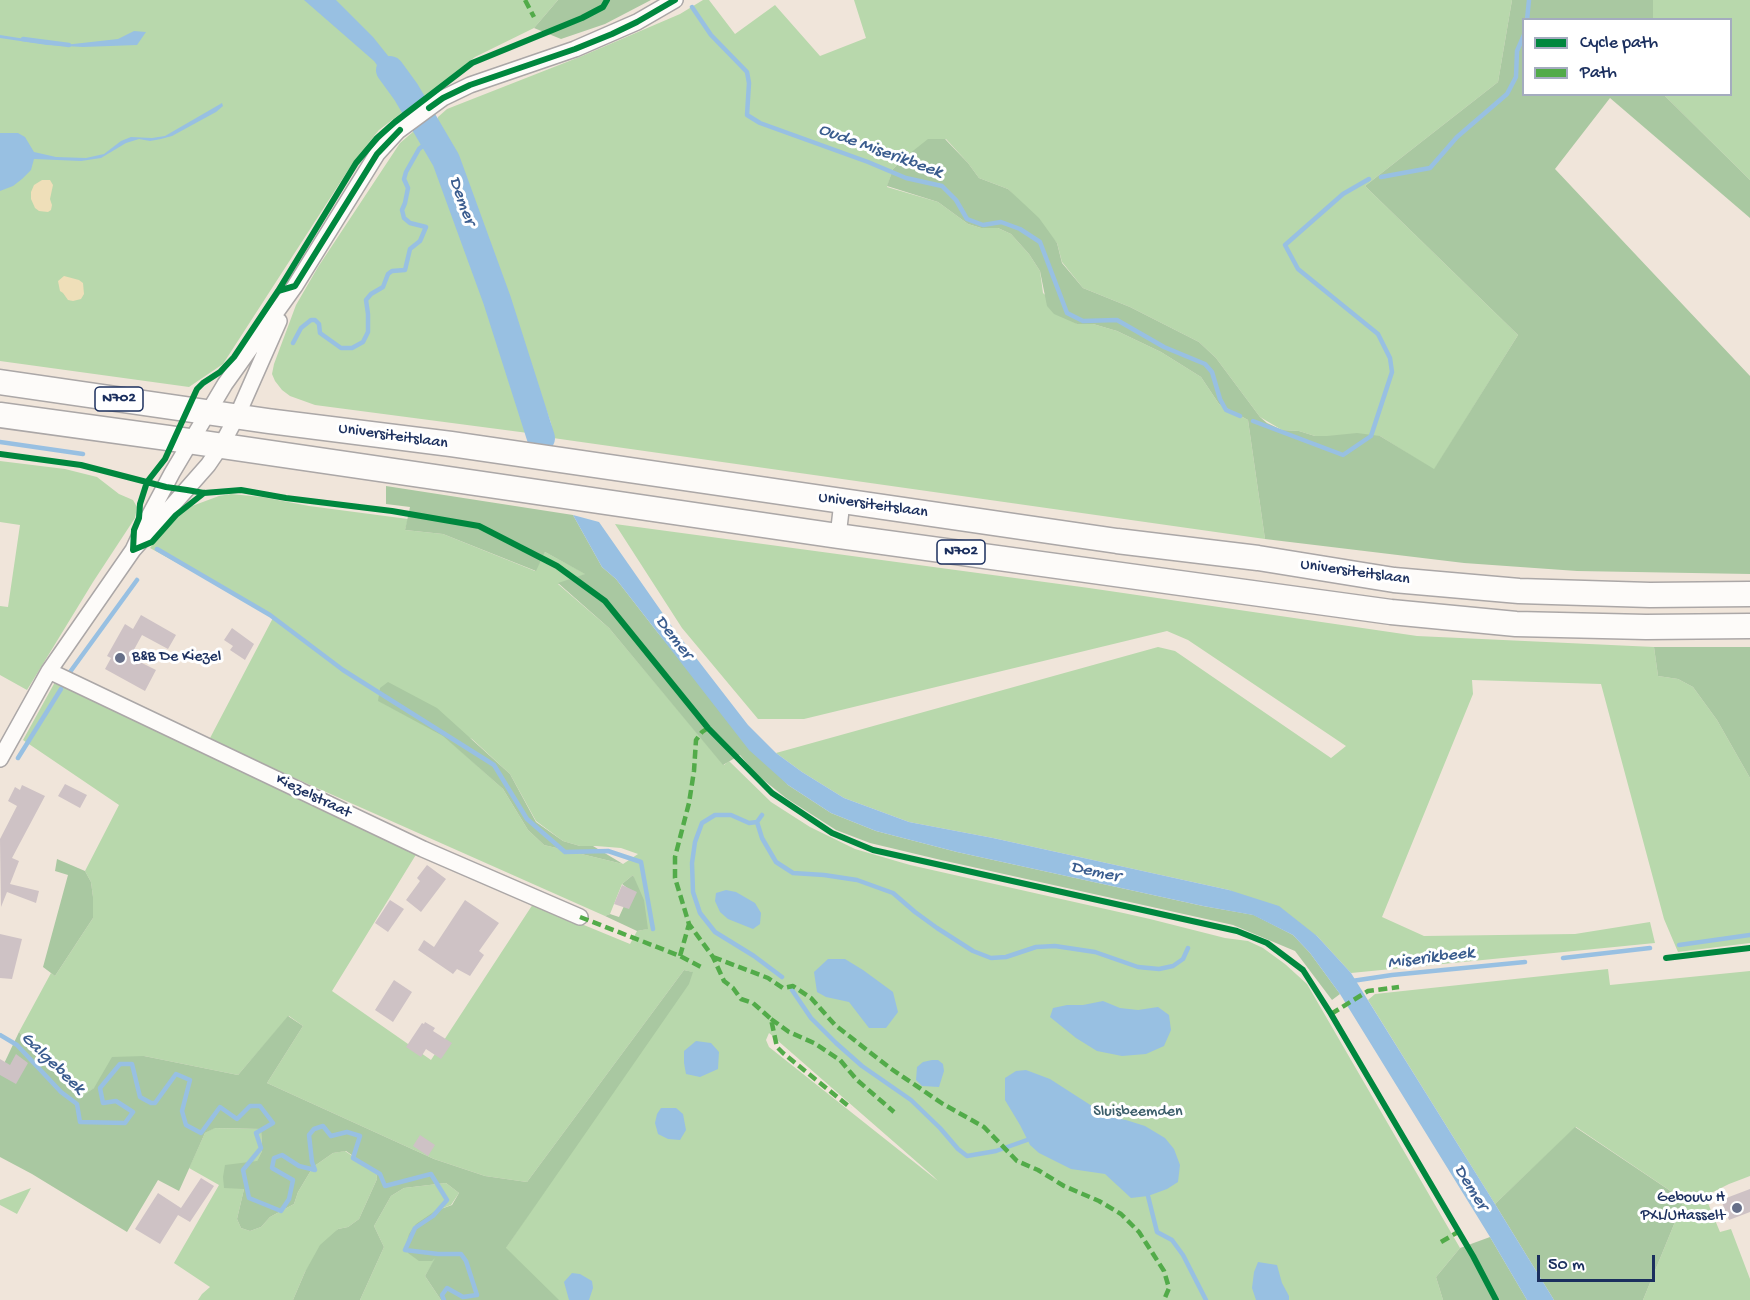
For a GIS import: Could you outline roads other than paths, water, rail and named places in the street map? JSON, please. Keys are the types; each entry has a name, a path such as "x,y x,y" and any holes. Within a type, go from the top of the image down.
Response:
{"highway":[{"name":"Universiteitslaan","path":"0,382 451,444 1117,541 1258,558 1394,580 1518,591 1650,595 1750,594"},
{"name":"Universiteitslaan","path":"0,415 838,536 1391,612 1516,624 1646,627 1750,626"}],"street":[{"path":"133,550 172,473 225,384 295,286 377,154 404,127 443,98 470,85 576,49 612,34 675,0"},
{"path":"0,759 49,670 133,550 208,465 221,446 237,416 295,286"},
{"path":"838,536 842,502"},
{"name":"Kiezelstraat","path":"49,670 423,849 580,917"}],"water":[{"path":"304,0 336,0 373,37 397,67 416,99 407,106 374,61"},
{"path":"134,31 146,32 137,45 83,47 47,45 0,38 0,35 64,45 118,39"},
{"path":"222,103 223,106 216,112 172,136 150,141 139,139 126,143 101,158 81,161 34,159 31,170 22,179 13,186 0,191 0,133 18,133 25,137 34,152 56,157 86,158 104,154 121,141 131,137 165,136"},
{"name":"Demer","path":"573,515 599,522 673,628 748,725 776,753 844,798 909,822 993,838 1229,890 1279,906 1317,936 1351,973 1554,1300 1527,1300 1340,994 1310,953 1293,935 1253,915 957,852 876,831 831,813 788,785 749,750 616,579 602,567"},
{"path":"726,890 736,892 755,903 761,913 760,924 753,929 728,919 720,912 715,901 716,893"},
{"path":"828,959 845,959 893,992 898,1012 886,1028 869,1028 849,1002 826,997 817,992 814,972"},
{"path":"1103,1001 1120,1008 1138,1010 1158,1007 1169,1015 1171,1030 1164,1046 1146,1054 1122,1056 1097,1051 1050,1017 1053,1008"},
{"path":"696,1041 711,1043 719,1052 718,1069 700,1077 686,1074 684,1063 684,1051"},
{"path":"938,1060 943,1064 944,1071 939,1087 922,1086 916,1080 917,1067 923,1062"},
{"path":"1026,1070 1050,1079 1109,1117 1145,1126 1165,1138 1174,1149 1180,1165 1178,1182 1148,1196 1131,1198 1105,1174 1071,1169 1039,1153 1030,1145 1005,1100 1005,1078 1016,1071"},
{"path":"661,1108 676,1108 683,1114 686,1130 680,1140 668,1139 658,1134 655,1123"},
{"path":"1258,1262 1277,1265 1289,1300 1256,1300 1252,1288"},
{"path":"572,1273 580,1274 592,1281 593,1288 589,1300 569,1300 564,1282"}],"waterway":[{"name":"Oude Miserikbeek","path":"1527,18 1529,0"},
{"name":"Oude Miserikbeek","path":"692,7 711,35 747,72 749,83 747,115 760,123 906,178 942,186 956,200 967,219 983,225 1001,222 1020,229 1040,242 1067,313 1083,321 1117,320 1164,347 1205,364 1212,372 1220,399 1226,410 1240,416"},
{"path":"23,39 69,45"},
{"name":"Oude Miserikbeek","path":"1381,177 1430,168 1457,137 1507,94 1516,77 1517,51 1522,40"},
{"name":"Demer","path":"390,70 406,92 446,160 497,300 541,438"},
{"name":"Galgebeek","path":"293,343 301,328 311,320 319,324 320,333 341,348 352,348 363,342 368,332 366,300 383,287 388,274 392,271 405,270 410,249 420,241 426,227 410,223 404,218 402,210 408,188 404,179 419,149 433,137"},
{"name":"Oude Miserikbeek","path":"1253,421 1343,455 1371,436 1392,372 1390,358 1378,334 1298,269 1285,245 1343,194 1369,179"},
{"path":"0,442 83,454"},
{"path":"157,549 270,615 343,670 494,765 527,819 565,852 608,851 641,862 653,929"},
{"name":"Galgebeek","path":"70,672 137,580"},
{"name":"Galgebeek","path":"18,758 61,689"},
{"path":"762,815 757,822 749,823 731,815 715,815 702,823 695,842 692,863 693,892 700,913 715,932 754,956 782,977"},
{"path":"757,822 762,838 776,862 793,873 857,880 893,893 937,928 973,951 991,958 1006,957 1036,947 1055,946 1095,952 1138,967 1159,969 1173,966 1183,959 1188,948"},
{"name":"Miserikbeek","path":"1679,945 1750,935"},
{"name":"Miserikbeek","path":"1563,958 1650,948"},
{"name":"Miserikbeek","path":"1352,981 1525,962"},
{"path":"792,990 811,1018 836,1043 862,1066 911,1100 967,1156 996,1151 1027,1140"},
{"name":"Galgebeek","path":"0,1035 17,1045 61,1092 77,1104 80,1122 125,1123 133,1112 116,1101 103,1103 100,1088 120,1064 132,1064 140,1097 151,1103 155,1103 176,1074 190,1080 182,1111 186,1125 201,1133 220,1107 237,1119 250,1106 260,1106 273,1123 256,1133 261,1148 243,1170 249,1198 281,1211 289,1199 293,1180 272,1168 274,1158 282,1155 299,1166 315,1170 309,1135 314,1129 323,1126 331,1136 347,1132 360,1136 353,1158 380,1174 385,1186 431,1174 447,1200 433,1216 415,1228 405,1250 461,1254 466,1261 477,1295 463,1297 447,1288 442,1295 444,1300"},
{"path":"1148,1196 1157,1232 1172,1240 1183,1255 1206,1300"}],"place":[{"name":"B&B De Kiezel","path":"120,658"},
{"name":"Gebouw H PXL/UHasselt","path":"1737,1208"}],"park label":[{"name":"Sluisbeemden","path":"1138,1113"}]}
